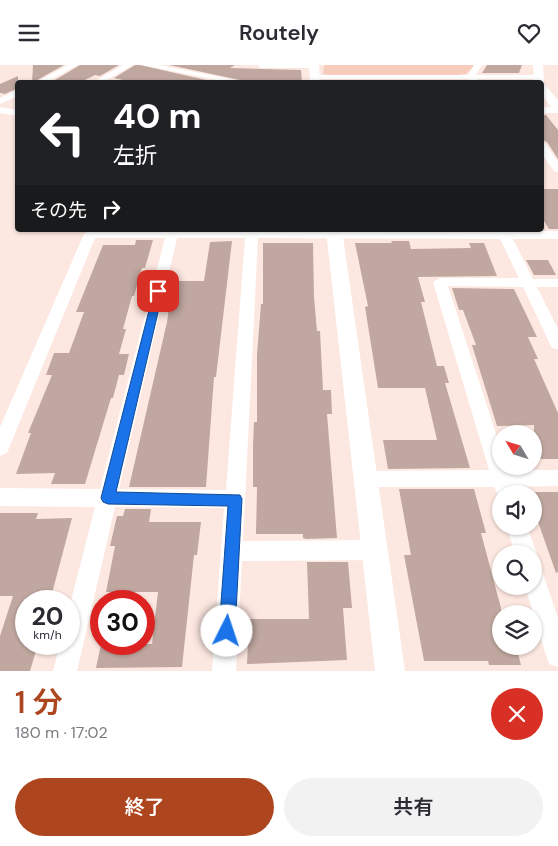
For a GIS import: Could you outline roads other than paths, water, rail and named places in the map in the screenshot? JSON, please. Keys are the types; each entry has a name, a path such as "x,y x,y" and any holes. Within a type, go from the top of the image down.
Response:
{"street":[{"path":"44,80 74,65"},
{"path":"101,80 129,65"},
{"path":"146,65 231,80"},
{"path":"260,69 373,80 473,80 478,65"},
{"path":"538,65 539,80"},
{"path":"544,89 558,109"},
{"path":"0,101 15,94"},
{"path":"544,110 558,109"},
{"path":"0,110 15,112"},
{"path":"544,149 558,169"},
{"path":"334,232 390,671"},
{"path":"0,448 90,234 252,235 334,232 504,232 558,235"},
{"path":"504,232 558,344"},
{"path":"65,671 172,234"},
{"path":"224,671 252,235"},
{"path":"504,485 440,282 558,283"},
{"path":"511,485 558,478"},
{"path":"365,479 492,485"},
{"path":"0,497 235,499"},
{"path":"232,551 375,551"},
{"path":"539,595 558,655"}]}
